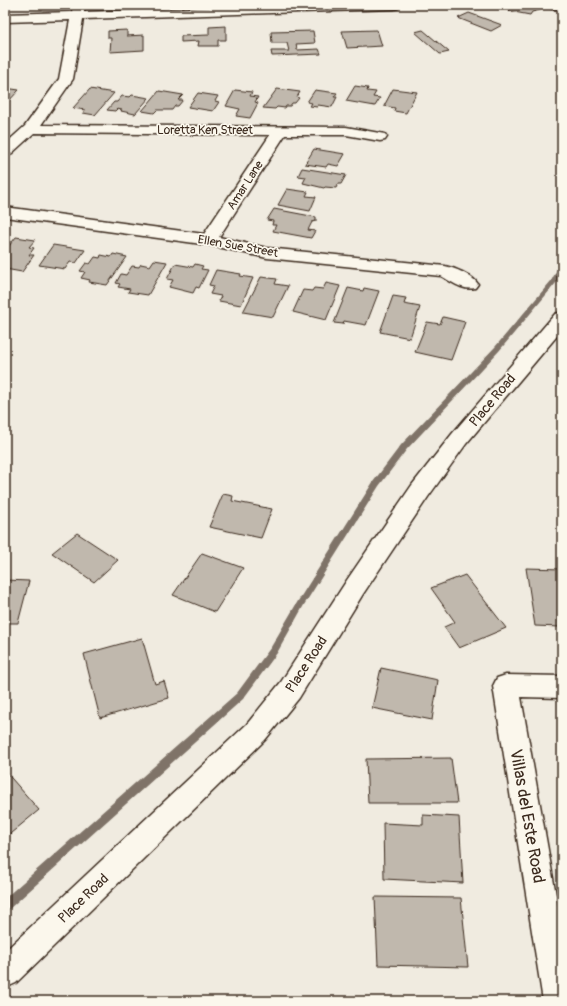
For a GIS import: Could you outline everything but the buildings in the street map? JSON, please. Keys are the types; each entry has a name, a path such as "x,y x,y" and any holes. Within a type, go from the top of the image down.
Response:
{"street":[{"path":"5,18 78,10 394,5"},
{"path":"5,152 30,129 66,79 78,10"},
{"name":"Loretta Ken Street","path":"30,129 346,131 380,137"},
{"name":"Amar Lane","path":"210,240 281,130"},
{"name":"Ellen Sue Street","path":"5,212 210,240 267,253 445,271 469,284"},
{"name":"Place Road","path":"5,972 256,732 290,690 355,587 420,491 459,439 562,318"},
{"name":"Villas del Este Road","path":"559,1001 506,686 562,687"}],"waterway":[{"path":"5,905 240,696 274,650 301,603 376,484 404,447 497,349 554,282 562,266"}]}
